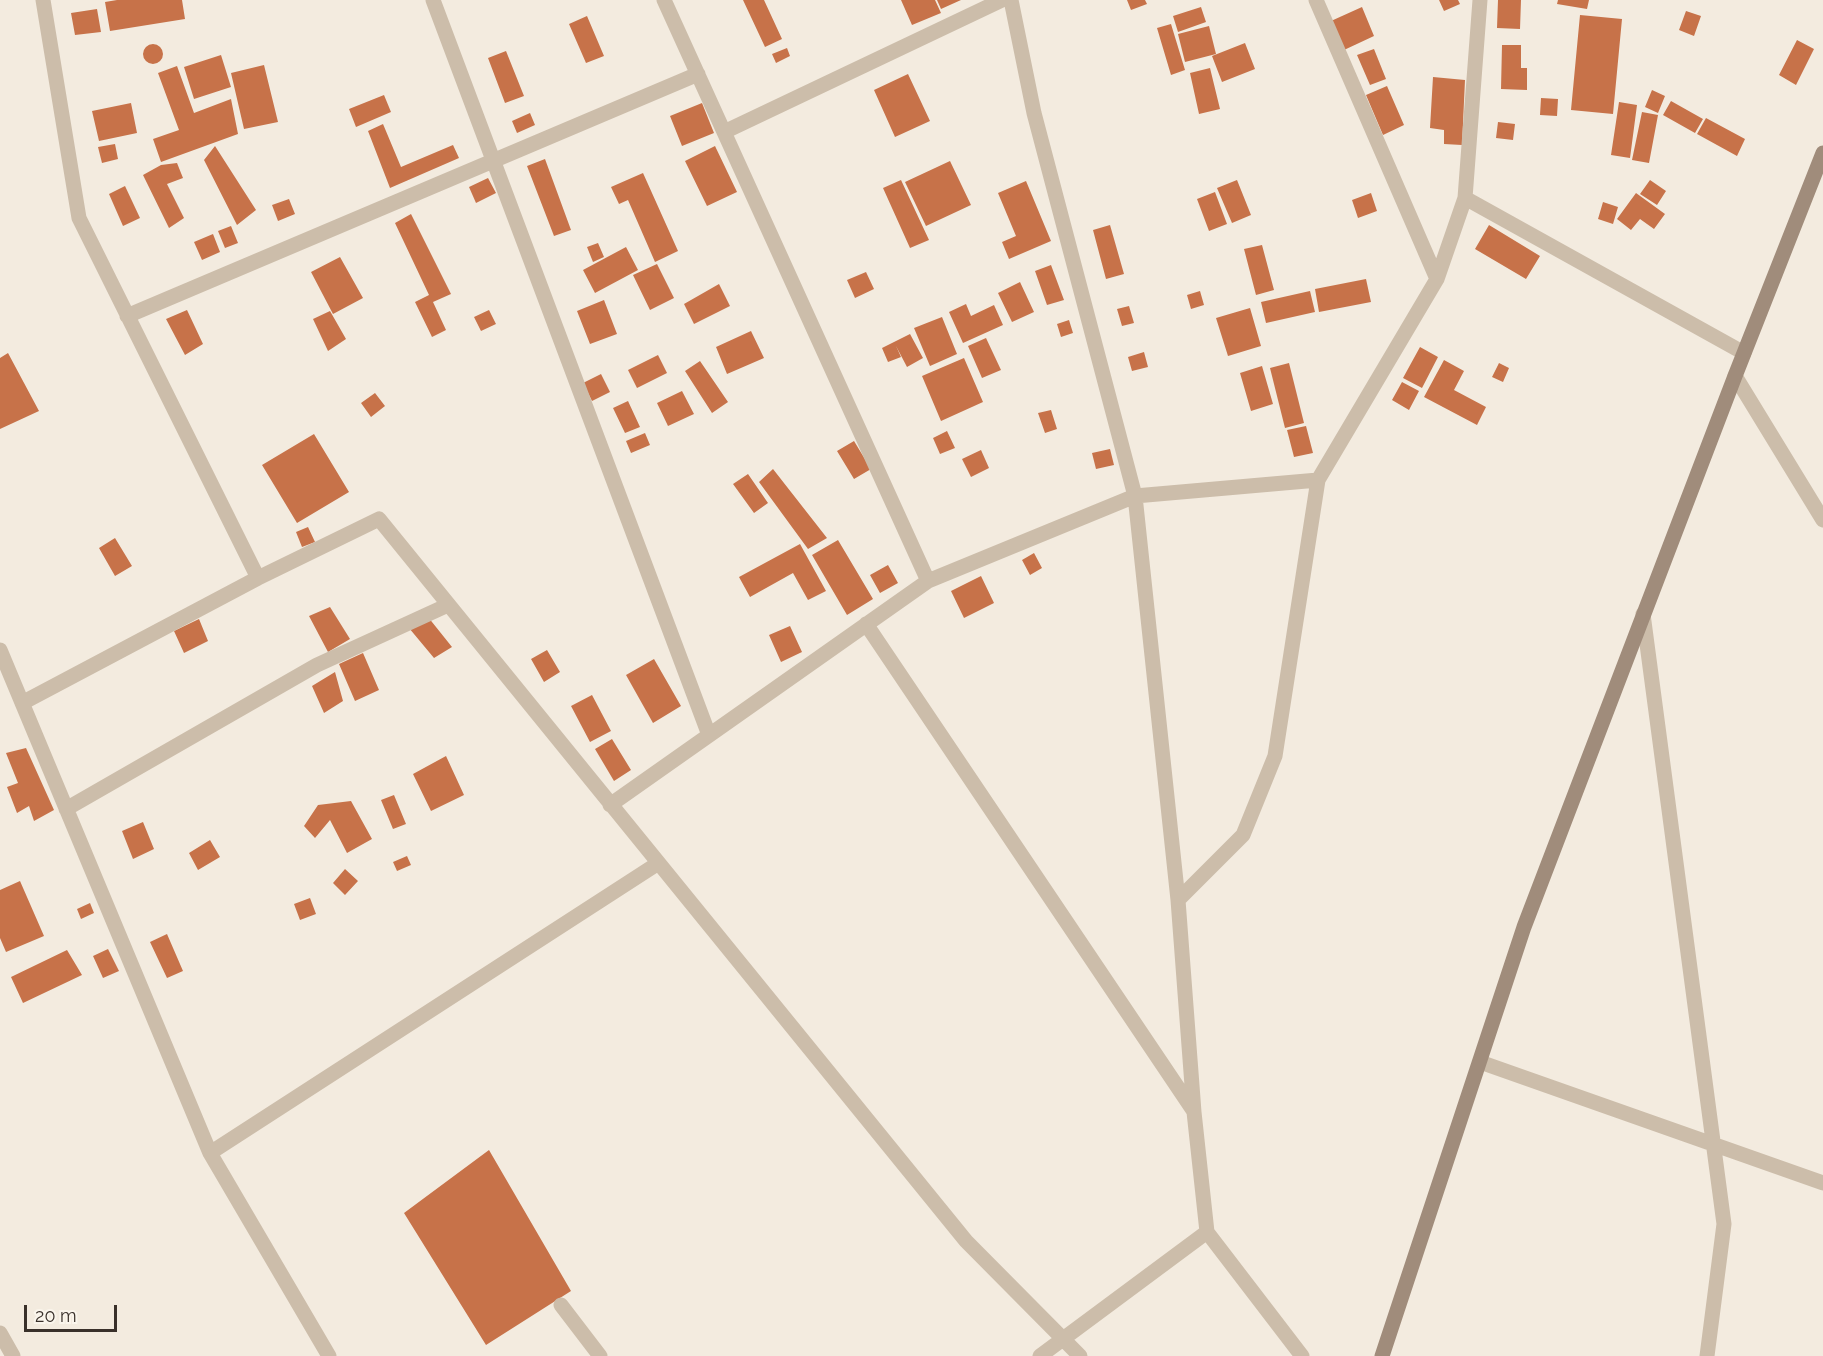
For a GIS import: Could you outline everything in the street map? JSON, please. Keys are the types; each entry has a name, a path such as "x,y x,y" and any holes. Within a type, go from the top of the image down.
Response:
{"street":[{"path":"43,0 79,218 258,578"},
{"path":"434,0 709,735"},
{"path":"664,0 928,581"},
{"path":"724,132 1002,0"},
{"path":"1011,0 1034,113 1135,495 1178,900 1194,1112 1207,1232 1302,1356"},
{"path":"1316,0 1437,279"},
{"path":"1178,900 1243,835 1275,756 1318,480 1437,279 1465,198 1480,0"},
{"path":"128,316 698,74"},
{"path":"1382,1356 1524,927 1823,153"},
{"path":"1465,198 1744,353"},
{"path":"1735,376 1823,520"},
{"path":"610,805 928,581 1135,495 1318,480"},
{"path":"22,703 258,578 379,519 657,864 966,1241 1080,1356"},
{"path":"66,809 317,665 448,605"},
{"path":"1643,614 1724,1224 1707,1356"},
{"path":"866,624 1194,1112"},
{"path":"0,650 210,1153 329,1356"},
{"path":"210,1153 657,864"},
{"path":"1480,1062 1823,1183"},
{"path":"1040,1356 1207,1232"},
{"path":"561,1305 600,1356"},
{"path":"0,1333 13,1356"}],"building":[{"path":"182,0 185,19 110,31 105,2"},
{"path":"743,0 764,0 782,39 765,47"},
{"path":"901,0 935,0 941,13 912,25"},
{"path":"937,0 961,0 941,9"},
{"path":"1127,0 1145,0 1147,4 1131,10"},
{"path":"1439,0 1458,0 1460,4 1444,11"},
{"path":"1498,0 1521,0 1520,29 1497,28"},
{"path":"1558,0 1589,0 1587,9 1557,4"},
{"path":"1201,7 1206,22 1178,32 1173,16"},
{"path":"1362,7 1374,36 1344,50 1331,21"},
{"path":"97,9 101,32 75,35 71,13"},
{"path":"1686,11 1701,16 1694,36 1679,30"},
{"path":"1580,15 1622,19 1613,114 1571,110"},
{"path":"587,16 604,56 586,63 569,24"},
{"path":"1171,24 1185,70 1171,75 1157,28"},
{"path":"1209,26 1216,54 1185,62 1178,34"},
{"path":"1797,40 1814,49 1796,85 1779,75"},
{"path":"1245,43 1255,69 1222,82 1212,56"},
{"path":"153,44 160,47 163,54 160,61 153,64 146,61 143,54 146,47"},
{"path":"1502,45 1521,45 1521,68 1527,68 1527,90 1501,89"},
{"path":"787,48 790,56 776,63 772,54"},
{"path":"1374,49 1386,79 1370,85 1357,55"},
{"path":"506,51 524,96 505,103 488,58"},
{"path":"221,55 231,87 194,99 184,67"},
{"path":"264,65 278,122 244,129 231,73"},
{"path":"177,66 194,113 231,99 238,134 161,162 153,139 179,130 158,73"},
{"path":"1210,68 1220,109 1199,114 1190,73"},
{"path":"908,74 930,121 895,137 874,90"},
{"path":"1433,77 1465,80 1462,145 1444,144 1444,130 1430,128"},
{"path":"1387,86 1404,125 1383,135 1366,95"},
{"path":"1652,90 1665,96 1658,113 1645,107"},
{"path":"384,95 391,112 356,127 349,109"},
{"path":"1541,98 1558,99 1557,116 1540,115"},
{"path":"1671,101 1703,119 1695,133 1663,115"},
{"path":"1619,102 1637,105 1630,158 1611,155"},
{"path":"131,103 137,133 99,141 92,111"},
{"path":"702,103 714,133 682,146 670,116"},
{"path":"1642,112 1658,115 1649,163 1632,160"},
{"path":"530,113 535,125 517,133 512,121"},
{"path":"1706,118 1745,139 1737,156 1697,134"},
{"path":"1498,122 1515,124 1513,140 1496,138"},
{"path":"383,124 401,167 453,145 459,158 390,188 368,131"},
{"path":"115,144 118,159 102,163 98,147"},
{"path":"215,146 256,210 237,225 204,160"},
{"path":"715,146 737,192 707,206 685,161"},
{"path":"545,159 571,230 554,236 527,166"},
{"path":"950,161 971,205 926,226 905,182"},
{"path":"177,163 183,178 167,184 184,218 169,228 143,175 161,165"},
{"path":"643,173 678,251 655,262 628,200 619,204 611,187"},
{"path":"488,178 496,193 476,203 469,187"},
{"path":"901,180 929,240 910,248 883,188"},
{"path":"1237,180 1251,215 1232,223 1217,188"},
{"path":"1650,180 1666,191 1657,205 1640,194"},
{"path":"1026,181 1051,241 1009,259 1002,242 1016,236 998,193"},
{"path":"125,186 140,218 123,226 109,194"},
{"path":"1215,192 1227,224 1209,231 1197,199"},
{"path":"1371,193 1377,211 1358,218 1352,200"},
{"path":"1636,193 1665,214 1654,229 1640,219 1631,230 1617,219"},
{"path":"289,199 295,214 278,221 272,205"},
{"path":"1603,202 1618,207 1613,224 1598,219"},
{"path":"411,214 451,294 433,302 446,330 432,337 415,302 429,295 395,223"},
{"path":"1110,225 1124,274 1106,279 1093,230"},
{"path":"1489,225 1540,256 1526,279 1475,249"},
{"path":"231,226 238,243 225,248 218,231"},
{"path":"213,234 220,252 202,260 194,242"},
{"path":"598,243 604,257 593,262 587,247"},
{"path":"1262,245 1274,290 1256,295 1244,249"},
{"path":"626,247 638,270 595,293 583,270"},
{"path":"340,257 363,298 333,314 311,272"},
{"path":"657,264 674,298 650,310 633,275"},
{"path":"1051,265 1064,300 1047,305 1035,271"},
{"path":"866,272 874,289 855,298 847,280"},
{"path":"1366,279 1371,302 1319,312 1315,289"},
{"path":"1020,282 1034,312 1012,322 998,293"},
{"path":"719,284 730,306 694,324 684,304"},
{"path":"1200,291 1204,305 1191,309 1187,295"},
{"path":"1310,291 1315,312 1266,323 1261,302"},
{"path":"604,300 617,334 590,344 577,311"},
{"path":"966,304 971,316 994,305 1003,325 963,343 949,312"},
{"path":"1129,306 1134,323 1122,326 1117,309"},
{"path":"1250,308 1261,346 1228,356 1216,318"},
{"path":"187,310 203,344 185,355 166,319"},
{"path":"489,310 496,324 481,331 474,317"},
{"path":"330,311 346,339 328,351 313,319"},
{"path":"942,317 957,354 930,366 914,328"},
{"path":"1069,320 1073,333 1061,337 1057,324"},
{"path":"751,331 764,358 727,374 716,347"},
{"path":"910,334 923,358 907,367 896,346 901,357 888,362 882,348"},
{"path":"986,338 1001,370 982,378 968,346"},
{"path":"1420,347 1438,357 1422,388 1403,378"},
{"path":"1144,352 1148,367 1132,371 1128,357"},
{"path":"8,353 39,411 0,429 0,358"},
{"path":"658,355 667,373 637,388 628,370"},
{"path":"964,358 983,402 941,421 922,376"},
{"path":"1444,360 1464,371 1454,390 1486,407 1477,425 1424,397"},
{"path":"700,361 728,402 712,413 685,371"},
{"path":"1289,363 1304,423 1285,428 1270,368"},
{"path":"1499,363 1509,368 1503,382 1492,377"},
{"path":"1262,366 1273,404 1251,411 1240,373"},
{"path":"601,374 610,392 592,401 583,383"},
{"path":"1402,382 1419,391 1409,410 1392,400"},
{"path":"682,391 694,414 668,426 657,403"},
{"path":"375,393 385,406 371,417 361,403"},
{"path":"628,401 640,427 625,433 613,408"},
{"path":"1051,410 1057,429 1045,433 1038,413"},
{"path":"1306,426 1313,453 1294,457 1287,430"},
{"path":"947,431 955,448 940,454 933,438"},
{"path":"645,433 650,445 631,453 626,441"},
{"path":"314,434 349,492 297,523 262,465"},
{"path":"854,441 871,469 854,479 837,451"},
{"path":"1110,449 1114,465 1096,469 1092,453"},
{"path":"981,450 989,468 971,477 962,459"},
{"path":"773,469 827,538 808,549 759,482"},
{"path":"748,474 768,503 754,513 733,484"},
{"path":"308,527 315,542 302,547 296,532"},
{"path":"115,538 132,566 115,576 99,548"},
{"path":"838,540 873,599 847,615 812,555"},
{"path":"800,544 826,591 808,600 793,573 750,597 739,577"},
{"path":"1034,553 1042,568 1030,575 1022,560"},
{"path":"888,565 898,583 880,593 870,575"},
{"path":"981,576 994,603 964,618 951,591"},
{"path":"330,607 350,639 328,652 309,616"},
{"path":"428,617 452,647 434,658 409,628"},
{"path":"199,619 208,641 184,653 174,631"},
{"path":"790,626 802,652 781,662 769,635"},
{"path":"547,650 560,672 544,682 531,659"},
{"path":"363,653 379,690 355,701 339,664"},
{"path":"654,659 681,706 653,723 626,675"},
{"path":"335,672 343,701 324,713 312,686"},
{"path":"592,695 611,731 590,742 571,706"},
{"path":"612,739 631,770 614,781 595,749"},
{"path":"26,748 54,810 34,821 29,806 17,813 7,787 18,783 6,753"},
{"path":"446,756 464,795 431,811 413,774"},
{"path":"394,795 406,824 393,829 381,800"},
{"path":"351,801 372,839 347,853 330,820 315,838 304,826 318,805"},
{"path":"143,822 154,849 133,859 122,831"},
{"path":"210,840 220,857 198,870 189,853"},
{"path":"407,856 411,865 397,871 393,862"},
{"path":"345,869 358,881 345,895 333,883"},
{"path":"20,881 44,936 6,952 0,938 0,890"},
{"path":"310,898 316,914 300,920 294,904"},
{"path":"90,903 94,913 81,919 77,909"},
{"path":"167,934 183,971 167,978 150,942"},
{"path":"108,949 119,971 103,978 93,956"},
{"path":"67,950 82,975 23,1003 11,977"},
{"path":"489,1150 571,1291 486,1345 404,1213"}]}
